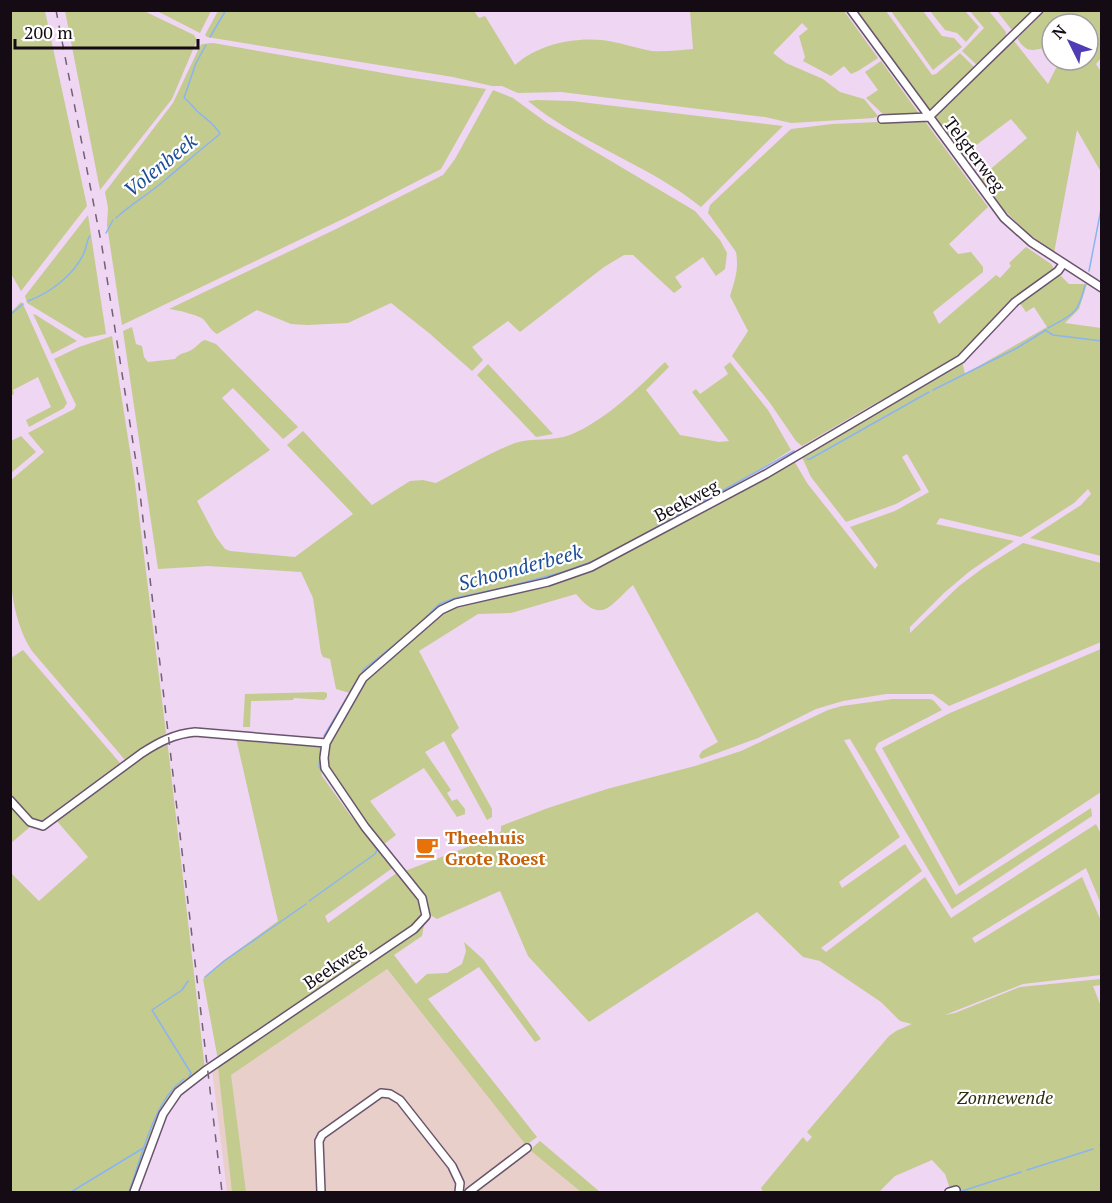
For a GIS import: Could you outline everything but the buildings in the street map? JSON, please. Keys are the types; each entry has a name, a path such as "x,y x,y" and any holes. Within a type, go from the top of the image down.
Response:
{"street":[{"name":"Telgterweg","path":"851,10 1004,218 1030,242 1101,288"},
{"path":"882,118 929,117 1039,10"},
{"name":"Beekweg","path":"134,1192 163,1114 178,1092 205,1071 414,929 426,916 422,898 365,827 329,776 324,758 326,743 356,687 368,672 441,610 456,603 548,582 591,567 766,474 961,359 1015,302 1058,271 1064,264"},
{"path":"10,800 30,822 43,826 158,742 182,733 195,732 326,743"},
{"path":"321,1192 319,1141 322,1135 381,1093 390,1094 400,1100 452,1166 460,1183 459,1192"},
{"path":"469,1192 527,1148"}],"shaded area":[{"path":"376,956 530,1149 581,1192 227,1192 212,1069"}],"green space":[{"path":"11,10 45,11 87,206 21,291 10,272"},
{"path":"211,10 200,33 157,11"},
{"path":"65,11 144,11 194,35 197,40 172,99 100,190"},
{"path":"218,11 474,11 479,18 485,16 515,65 534,52 567,41 591,39 608,41 652,51 693,49 690,11 844,11 878,58 858,71 851,74 844,66 831,76 803,61 805,57 799,36 808,29 802,23 773,53 786,63 823,79 840,92 864,99 878,116 791,123 765,117 561,92 518,93 502,86 492,86 453,77 207,37 205,35"},
{"path":"855,11 886,11 932,75 960,53 975,68 932,111 928,110"},
{"path":"891,11 923,11 942,36 954,38 962,47 933,70"},
{"path":"930,11 965,11 979,27 966,42 957,33 945,30"},
{"path":"970,11 989,11 1006,32 1006,37 978,66 962,51 984,28"},
{"path":"997,11 1035,11 1014,30"},
{"path":"1102,11 1101,58 1100,12 1044,12"},
{"path":"1040,16 1040,49 1025,48 1017,38"},
{"path":"1014,41 1048,84 1054,72 1101,72 1101,172 1077,130 1054,253 1004,210 980,178 1027,138 1011,119 963,155 935,116"},
{"path":"213,43 486,89 441,169 347,217 122,325 107,225 108,208 105,192 173,103 200,46"},
{"path":"881,61 920,115 885,116 866,98 878,90 865,72"},
{"path":"493,90 513,98 547,123 695,211 720,240 727,253 725,269 716,276 703,257 675,277 682,287 674,293 633,255 624,255 604,267 520,332 508,321 472,347 483,360 472,371 391,303 348,323 291,324 257,310 217,334 201,318 169,309 443,175 455,159"},
{"path":"528,101 572,101 783,126 701,207 659,178 570,130"},
{"path":"924,120 988,207 949,244 958,254 971,252 983,267 983,272 933,312 939,324 996,275 1000,278 1011,266 1009,263 1026,247 1051,264 1055,270 957,359 802,446 732,356 748,331 730,296 737,269 736,252 708,213 710,205 791,129 832,124"},
{"path":"88,215 106,334 85,338 27,303 25,296"},
{"path":"1059,274 1069,284 1087,284 1079,309 1065,323 1101,328 1101,556 1030,538 1081,505 1091,494 1088,489 1074,503 1021,537 940,518 936,524 1014,541 970,571 945,592 910,627 910,633 959,586 1023,543 1101,563 1101,642 949,706 933,694 886,694 843,701 816,709 758,738 701,759 699,756 702,751 718,742 633,585 612,605 600,610 585,604 576,594 511,613 478,614 419,651 459,728 451,735 492,809 492,817 487,820 444,741 425,752 451,790 447,793 452,801 457,799 465,809 465,814 457,817 424,768 370,801 396,835 384,844 332,778 327,762 328,749 365,678 442,611 456,605 587,572 793,459 807,483 875,569 878,565 850,527 895,511 929,492 907,454 902,457 921,490 896,504 846,522 811,477 801,455 962,361 965,374 1047,327 1034,307 1026,312 1019,302"},
{"path":"21,302 67,403 64,408 29,427 26,420 51,407 38,377 13,390 14,394 11,396 11,312"},
{"path":"33,314 36,315 77,341 52,354"},
{"path":"132,327 136,344 142,346 144,357 148,362 175,359 205,340 216,344 298,427 283,439 233,388 222,398 270,450 197,501 216,537 225,549 230,551 295,557 353,514 287,445 303,431 372,505 410,481 423,480 436,483 515,443 563,437 583,429 620,403 665,362 669,367 646,390 680,435 719,442 729,441 692,392 696,389 700,394 728,374 724,367 730,362 768,410 791,450 746,478 600,560 563,574 455,600 375,662 350,693 336,689 330,659 323,657 321,653 313,598 301,572 208,566 158,569 123,331"},
{"path":"112,336 135,483 166,733 125,760 32,651 22,633 12,591 9,545 11,480 44,452 28,433 74,409 76,405 54,359 79,347"},
{"path":"488,364 553,434 536,437 477,375"},
{"path":"21,436 36,452 11,473 11,441"},
{"path":"1101,649 1101,792 959,886 882,748 950,713"},
{"path":"23,650 120,763 40,822 33,822 11,797 11,658"},
{"path":"327,693 327,697 324,700 294,698 293,700 251,701 250,727 243,727 245,694"},
{"name":"Zonnewende","path":"893,699 929,699 933,700 942,710 878,743 875,749 956,895 1091,808 1092,816 952,909 850,739 844,740 900,837 839,882 842,888 905,844 922,871 821,948 826,952 925,877 951,918 1096,824 1101,834 1101,904 1086,868 972,938 975,943 1082,877 1101,921 1101,975 1023,984 945,1015 1020,987 1101,979 1101,985 1093,986 1102,1009 1101,1192 951,1192 945,1174 932,1160 895,1176 879,1192 763,1192 761,1188 803,1137 807,1142 812,1137 807,1132 889,1036 912,1024 900,1021 881,1002 820,961 803,957 757,912 589,1022 528,956 500,891 437,919 430,915 424,896 405,871 496,836 501,831 501,826 548,808 741,751 828,710"},
{"path":"236,738 321,747 319,759 322,776 350,815 394,867 325,916 328,923 398,872 416,896 421,909 417,922 218,1060 203,979 223,961 278,921"},
{"path":"167,739 205,1070 167,1102 133,1192 11,1192 10,872 39,901 88,857 56,820"},
{"path":"10,806 30,827 11,843 10,843"},
{"path":"424,925 422,936 394,955 416,984 427,974 447,973 462,964 466,951 464,942 483,959 541,1039 535,1042 479,967 428,999 537,1137 526,1145 387,969 231,1075 246,1192 232,1192 218,1067"},
{"path":"540,1141 600,1192 581,1192 530,1150"}],"waterway":[{"name":"Volenbeek","path":"210,37 226,10"},
{"name":"Volenbeek","path":"116,218 220,134 213,124 184,98 196,63 206,45"},
{"name":"Schoonderbeek","path":"1089,271 1102,204"},
{"name":"Volenbeek","path":"106,233 113,220"},
{"name":"Volenbeek","path":"28,301 45,293 68,276 80,261 90,236"},
{"name":"Schoonderbeek","path":"1048,328 1063,320 1077,308 1085,285"},
{"name":"Volenbeek","path":"10,315 23,304"},
{"path":"1045,330 1053,335 1102,341"},
{"name":"Schoonderbeek","path":"933,390 1017,348 1046,330"},
{"name":"Schoonderbeek","path":"807,459 929,392"},
{"name":"Schoonderbeek","path":"414,629 439,604 455,598 563,572 599,559 794,451"},
{"name":"Schoonderbeek","path":"324,736 364,669 403,638"},
{"name":"Schoonderbeek","path":"321,747 319,767 358,822"},
{"name":"Schoonderbeek","path":"309,901 375,854 377,850 370,838"},
{"name":"Schoonderbeek","path":"205,977 224,961 306,904"},
{"name":"Schoonderbeek","path":"188,981 182,990 152,1010 191,1073 189,1076"},
{"name":"Schoonderbeek","path":"129,1192 150,1131 164,1100 184,1079"},
{"path":"71,1192 145,1147"},
{"path":"1027,1170 1093,1149"},
{"path":"959,1192 1021,1172"}],"railway":[{"path":"56,10 102,247 137,468 222,1192"}],"place":[{"name":"Theehuis Grote Roest","path":"427,847"}]}
